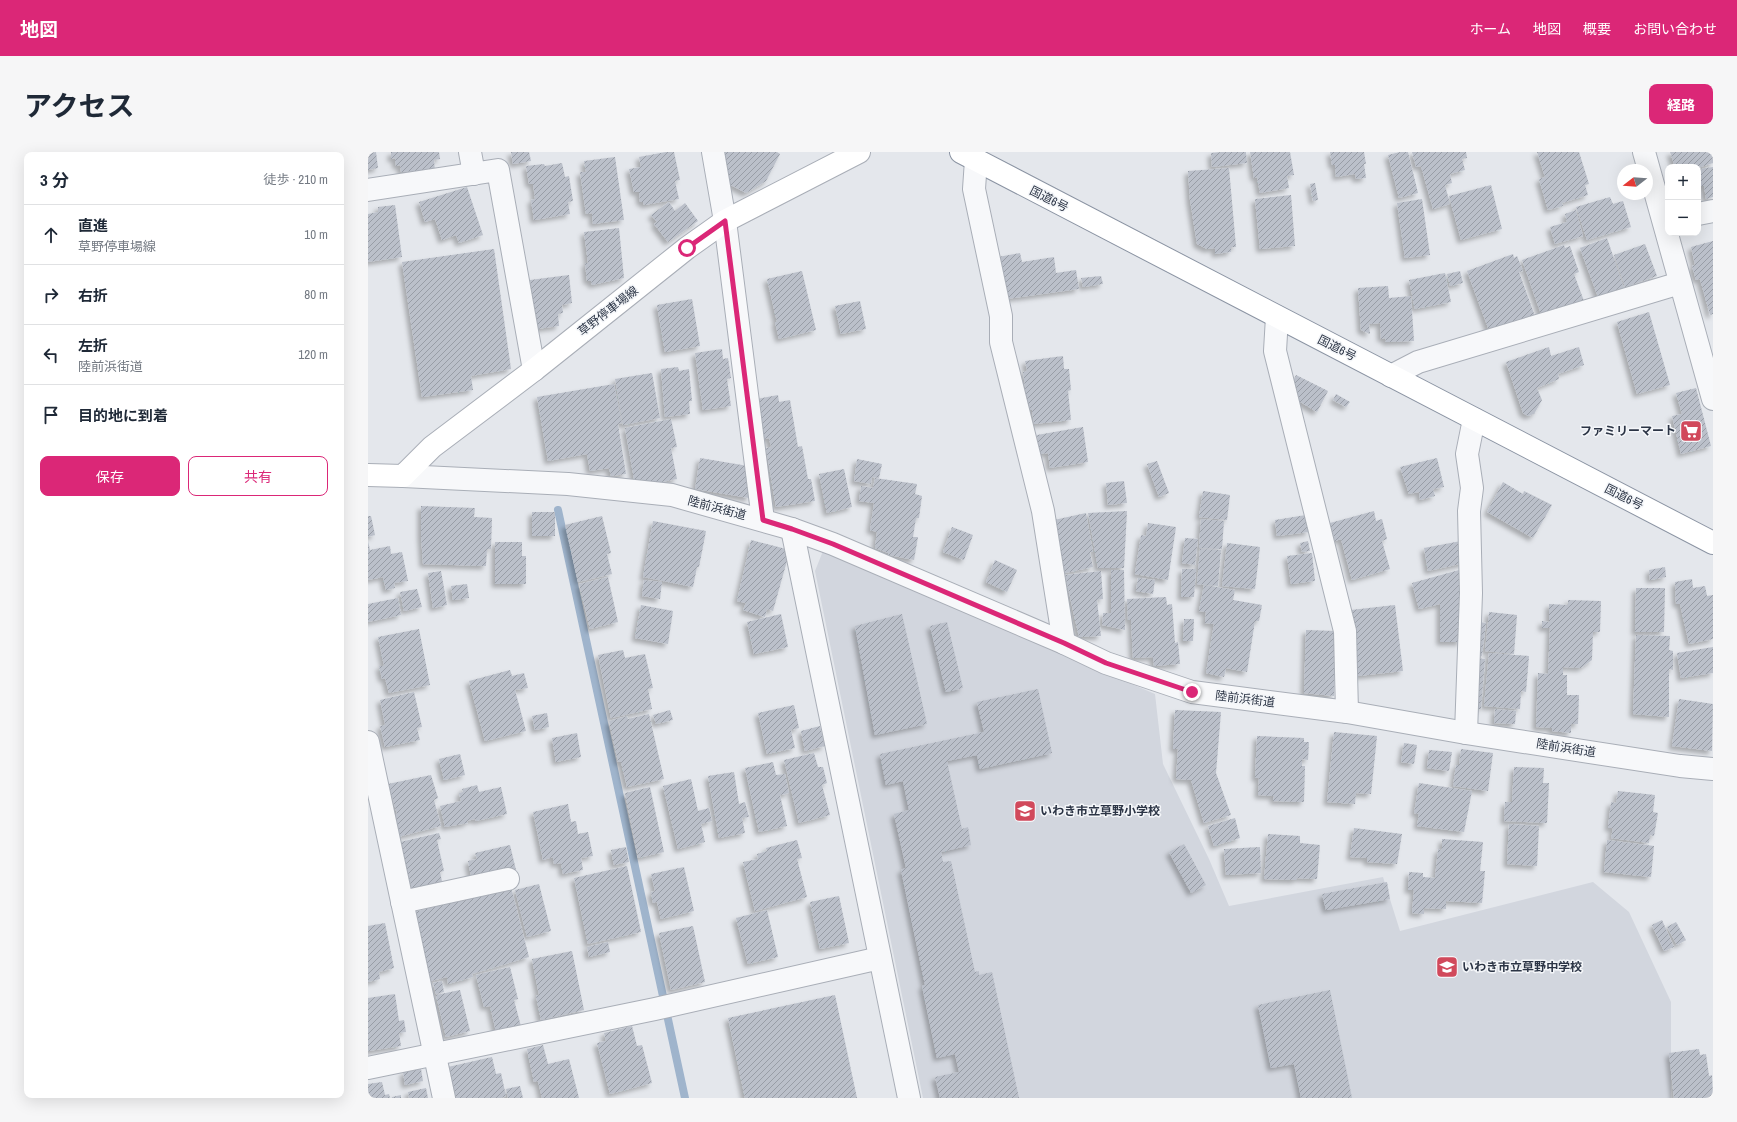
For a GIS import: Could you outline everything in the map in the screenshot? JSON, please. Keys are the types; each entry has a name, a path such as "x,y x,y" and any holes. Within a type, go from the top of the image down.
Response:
{"main road":[{"name":"草野停車場線","path":"402,476 432,447 534,370 687,248 725,221 859,152"},
{"name":"国道6号","path":"969,156 1713,543"},
{"path":"368,475 402,476"}],"street":[{"path":"470,152 474,174"},
{"path":"713,152 725,221 763,520"},
{"path":"1644,152 1665,218"},
{"path":"969,156 974,189 1001,316 1001,342 1043,511 1064,643"},
{"path":"368,190 498,170 534,370"},
{"path":"1701,213 1713,211"},
{"path":"1669,236 1680,283 1713,399"},
{"path":"1391,376 1418,362 1680,283"},
{"path":"1278,317 1275,351 1276,359 1345,632 1347,712"},
{"path":"1466,733 1471,593 1469,510 1472,488 1468,454 1474,419"},
{"name":"陸前浜街道","path":"402,476 568,484 672,495 763,520 840,547 1064,643 1106,663 1192,692 1347,712 1466,733 1680,766 1713,769"},
{"path":"792,529 908,1098"},
{"path":"368,742 372,778 402,902 444,1098"},
{"path":"402,902 508,879"},
{"path":"368,1068 662,1007 880,958"}],"shaded area":[{"name":"いわき市立草野小学校","path":"823,551 1155,694 1163,764 1209,859 1229,906 1383,877 1400,931 1593,882 1629,912 1671,1002 1671,1098 923,1098 815,571"}],"building":[{"path":"368,152 376,152 378,168 368,170"},
{"path":"391,152 439,152 440,159 434,160 435,171 414,174 414,171 401,172 400,165 396,166 395,158 391,159"},
{"path":"511,152 529,152 531,161 513,164"},
{"path":"674,152 680,180 675,181 679,199 644,205 643,202 640,202 639,192 634,192 629,169 641,167 639,157"},
{"path":"720,152 777,152 780,154 766,181 746,193 725,182"},
{"path":"1246,152 1247,163 1212,167 1211,153"},
{"path":"1250,152 1290,152 1294,175 1287,176 1289,188 1260,193 1257,177 1254,178"},
{"path":"1330,152 1364,152 1366,178 1356,179 1355,174 1336,177 1335,165 1332,165"},
{"path":"1408,152 1418,193 1399,198 1388,155"},
{"path":"1412,152 1466,152 1467,158 1462,159 1465,170 1450,174 1452,183 1445,185 1450,204 1433,209 1421,166 1416,167"},
{"path":"1537,152 1579,152 1589,184 1585,185 1588,195 1562,203 1563,206 1548,210 1539,179 1545,177"},
{"path":"1670,152 1713,152 1713,163 1701,167 1701,164 1674,164"},
{"path":"615,157 624,220 593,224 592,213 586,214 580,172 586,172 584,161"},
{"path":"562,163 565,177 569,176 573,201 568,202 570,214 534,220 531,200 535,199 533,184 529,184 526,166 544,164 545,166"},
{"path":"1713,167 1713,197 1706,199 1704,186 1701,186 1701,169"},
{"path":"1229,168 1236,247 1231,247 1231,252 1215,254 1215,248 1207,249 1197,244 1190,200 1188,171"},
{"path":"1315,183 1318,200 1313,201 1310,184"},
{"path":"1491,185 1502,229 1461,240 1449,196"},
{"path":"467,187 483,235 459,243 456,235 442,240 435,219 425,222 419,202"},
{"path":"1291,195 1295,246 1260,249 1255,199"},
{"path":"1610,197 1613,204 1623,201 1631,227 1587,240 1576,207"},
{"path":"1422,199 1430,255 1405,258 1397,203"},
{"path":"669,202 675,211 685,203 698,221 668,242 654,224 657,222 651,215"},
{"path":"395,205 402,257 368,262 368,214 378,212 378,207"},
{"path":"1576,210 1583,236 1555,244 1550,227 1567,222 1565,214"},
{"path":"619,228 624,278 592,285 591,281 587,281 585,263 588,263 584,232"},
{"path":"1607,238 1624,288 1598,297 1580,248"},
{"path":"1713,241 1713,314 1710,315 1700,279 1696,280 1692,266 1695,265 1691,247"},
{"path":"1645,244 1657,276 1625,287 1614,255"},
{"path":"1564,245 1565,248 1570,246 1579,272 1574,274 1584,301 1542,317 1522,260"},
{"path":"494,249 511,369 471,376 473,390 422,397 402,262"},
{"path":"1020,253 1022,262 1054,257 1056,273 1076,270 1079,289 1006,299 998,257"},
{"path":"1513,254 1514,258 1517,256 1523,271 1519,272 1536,319 1491,336 1467,271"},
{"path":"802,271 816,330 779,339 775,322 777,322 767,279"},
{"path":"1460,271 1463,283 1450,286 1447,274"},
{"path":"1445,273 1451,302 1415,309 1409,280"},
{"path":"569,275 572,303 562,305 563,313 558,314 559,326 536,329 530,280"},
{"path":"1101,276 1103,284 1083,287 1081,278"},
{"path":"1388,286 1389,298 1411,296 1414,341 1386,342 1385,338 1381,339 1380,323 1369,324 1370,334 1361,330 1358,288"},
{"path":"692,299 700,346 665,352 657,305"},
{"path":"860,301 866,329 841,334 835,306"},
{"path":"1649,312 1670,385 1637,394 1617,322"},
{"path":"1549,347 1551,356 1579,347 1584,365 1558,374 1559,379 1537,388 1542,400 1534,414 1528,416 1523,413 1506,362"},
{"path":"722,349 723,359 728,358 731,378 727,379 731,406 703,410 695,353"},
{"path":"1063,356 1064,369 1069,369 1071,390 1068,391 1071,420 1034,424 1032,410 1028,410 1023,372 1027,371 1025,361"},
{"path":"678,367 679,371 689,369 692,401 689,401 690,414 665,417 661,369"},
{"path":"652,373 660,418 623,425 615,379"},
{"path":"1296,375 1328,391 1317,412 1287,394"},
{"path":"614,384 622,423 618,424 626,474 611,476 609,468 590,471 587,454 548,461 537,397"},
{"name":"ファミリーマート","path":"1696,388 1711,446 1681,454 1672,416 1682,414 1676,393"},
{"path":"1336,394 1350,402 1346,407 1333,400"},
{"path":"778,395 779,402 790,400 798,447 802,446 808,479 811,479 815,501 776,507 766,448 771,447 769,438 764,439 757,399"},
{"path":"671,419 677,447 671,448 677,479 656,483 634,479 625,428"},
{"path":"1083,427 1088,462 1050,468 1048,453 1040,454 1037,435"},
{"path":"700,458 754,467 749,498 695,489"},
{"path":"1437,458 1444,487 1433,489 1435,496 1420,500 1419,492 1409,494 1400,467"},
{"path":"857,459 882,464 879,478 872,477 871,484 854,481"},
{"path":"1157,461 1169,493 1159,497 1147,464"},
{"path":"844,469 852,507 827,513 819,474"},
{"path":"875,478 917,484 915,494 922,496 919,518 916,518 913,537 918,537 914,560 889,555 888,553 875,548 877,532 870,530 874,503 859,501 861,486 873,488"},
{"path":"1124,481 1127,503 1108,505 1106,483"},
{"path":"1503,482 1523,494 1524,491 1552,505 1533,538 1487,512"},
{"path":"1203,491 1230,495 1227,520 1199,517"},
{"path":"421,506 475,508 474,517 492,518 491,549 487,549 486,566 423,564"},
{"path":"1127,511 1124,568 1098,568 1088,513"},
{"path":"1374,511 1376,521 1382,519 1387,539 1382,541 1390,569 1352,580 1341,539 1335,541 1330,523"},
{"path":"532,512 555,512 555,536 532,536"},
{"path":"1086,513 1093,552 1090,552 1093,567 1065,573 1054,520"},
{"path":"1306,515 1309,532 1277,536 1275,520"},
{"path":"368,516 371,516 375,535 368,537"},
{"path":"602,516 611,553 607,554 612,574 578,582 565,525"},
{"path":"1201,519 1224,521 1222,549 1199,548"},
{"path":"653,521 706,531 699,567 697,567 693,587 643,577"},
{"path":"1148,523 1176,527 1168,580 1135,574 1141,535 1146,536"},
{"path":"952,527 973,535 964,560 943,552"},
{"path":"1185,538 1198,539 1195,565 1182,563"},
{"path":"751,540 790,550 773,611 767,609 765,617 743,610 746,603 737,601"},
{"path":"368,541 370,550 390,546 391,554 402,552 408,581 394,583 395,588 386,590 383,577 368,580"},
{"path":"1308,541 1310,551 1302,552 1300,543"},
{"path":"1461,541 1465,563 1428,571 1424,548"},
{"path":"495,542 522,542 522,556 526,556 526,584 495,584"},
{"path":"1227,543 1260,547 1255,589 1222,586"},
{"path":"1200,549 1221,550 1218,586 1197,584"},
{"path":"1312,553 1315,581 1291,584 1287,556"},
{"path":"995,560 1017,570 1007,592 986,582"},
{"path":"1665,567 1666,577 1650,580 1649,570"},
{"path":"1182,569 1196,569 1194,597 1181,597"},
{"path":"1111,570 1124,570 1125,630 1102,625 1103,613 1111,613"},
{"path":"1459,570 1461,642 1440,642 1440,604 1419,609 1412,583"},
{"path":"441,571 447,605 433,608 428,573"},
{"path":"1101,571 1103,599 1097,600 1101,636 1079,637 1065,575"},
{"path":"608,577 618,622 590,629 579,584"},
{"path":"1138,578 1155,580 1153,594 1136,591"},
{"path":"1692,579 1693,588 1705,586 1707,596 1713,595 1713,639 1689,644 1680,604 1676,604 1675,582"},
{"path":"644,580 662,582 660,599 642,596"},
{"path":"467,584 469,598 453,600 451,586"},
{"path":"1204,585 1235,590 1233,600 1262,605 1259,621 1255,621 1247,672 1226,668 1224,677 1206,673 1214,624 1205,623 1206,612 1199,611"},
{"path":"1636,588 1665,588 1664,632 1635,632"},
{"path":"417,589 422,607 404,611 400,592"},
{"path":"1166,597 1167,605 1172,604 1175,643 1178,642 1180,664 1154,666 1153,657 1133,658 1131,620 1128,620 1127,599"},
{"path":"398,598 401,615 368,622 368,604"},
{"path":"1568,600 1601,601 1600,632 1593,632 1592,660 1581,668 1563,667 1563,675 1567,675 1567,695 1579,695 1578,724 1571,724 1571,733 1552,731 1552,728 1536,727 1538,673 1548,674 1550,628 1542,628 1542,621 1549,622 1549,604 1568,605"},
{"path":"641,605 673,611 668,644 635,638"},
{"path":"1395,605 1403,671 1358,676 1351,610"},
{"path":"1489,612 1517,615 1514,654 1485,651"},
{"path":"781,614 788,647 754,654 747,622"},
{"path":"902,614 927,724 875,735 855,626"},
{"path":"1184,619 1194,619 1193,641 1183,641"},
{"path":"947,622 963,688 946,692 930,626"},
{"path":"1479,622 1486,623 1482,656 1475,655"},
{"path":"419,629 430,685 389,693 385,678 382,679 379,666 384,666 378,637"},
{"path":"1306,630 1336,631 1334,696 1304,693"},
{"path":"1636,635 1670,636 1669,650 1673,651 1673,670 1669,669 1669,717 1633,714"},
{"path":"1713,647 1713,673 1681,678 1677,653"},
{"path":"623,650 625,658 645,654 653,688 648,689 652,709 611,718 598,655"},
{"path":"1489,653 1529,656 1526,692 1521,691 1520,709 1484,706"},
{"path":"1475,658 1485,659 1481,709 1472,709"},
{"path":"510,670 512,676 524,673 528,688 515,690 526,731 485,741 469,681"},
{"path":"1038,689 1052,753 980,769 977,755 947,761 962,829 968,827 971,845 941,852 943,862 951,861 975,972 979,971 979,975 992,972 1019,1098 940,1098 935,1077 959,1072 955,1054 937,1058 922,986 925,985 901,870 906,868 894,814 909,810 903,781 886,785 880,754 984,732 977,702"},
{"path":"414,692 422,727 417,728 420,740 385,747 380,726 385,725 380,700"},
{"path":"1679,699 1713,704 1712,751 1672,746"},
{"path":"794,705 799,728 791,730 795,748 767,754 758,713"},
{"path":"1495,709 1516,711 1515,724 1494,723"},
{"path":"670,710 673,720 656,724 653,715"},
{"path":"1175,710 1221,712 1216,773 1231,815 1204,823 1191,780 1176,779 1178,749 1173,749"},
{"path":"547,713 549,727 535,730 532,716"},
{"path":"649,714 664,779 627,787 621,762 618,762 609,721 627,716 628,719"},
{"path":"820,726 825,746 805,751 801,731"},
{"path":"1334,732 1377,736 1371,794 1356,793 1355,804 1327,802"},
{"path":"577,733 581,757 556,762 552,738"},
{"path":"1257,736 1304,738 1304,742 1309,742 1308,760 1302,759 1302,766 1305,766 1304,802 1273,801 1274,796 1258,795 1259,778 1255,778"},
{"path":"1404,743 1417,745 1414,764 1401,762"},
{"path":"1461,749 1493,753 1488,791 1453,786 1456,765 1459,765"},
{"path":"1429,750 1452,752 1449,771 1427,768"},
{"path":"814,753 818,767 823,767 827,783 822,785 830,815 799,823 784,760"},
{"path":"460,754 465,775 444,780 439,759"},
{"path":"773,762 776,775 785,774 789,793 780,795 787,826 759,832 745,768"},
{"path":"1514,767 1544,768 1543,783 1549,783 1547,823 1504,821 1505,802 1512,802"},
{"path":"734,772 739,804 745,802 749,817 742,818 745,833 719,838 708,776"},
{"path":"431,775 438,798 434,800 441,826 398,837 392,815 397,814 388,784"},
{"path":"691,779 698,811 709,808 712,821 701,824 705,842 678,849 663,786"},
{"path":"1419,783 1472,791 1464,832 1417,826 1419,814 1414,813"},
{"path":"477,785 479,792 501,787 507,814 476,821 475,819 467,821 468,823 445,827 440,806 461,801 459,793 463,792 462,789"},
{"path":"650,787 664,852 638,858 625,793"},
{"path":"1618,791 1655,795 1653,812 1658,813 1654,836 1650,835 1649,843 1611,838 1613,828 1608,828 1611,802 1616,803"},
{"path":"568,804 571,822 576,821 578,834 588,832 593,856 581,858 583,870 563,874 561,863 554,864 553,857 543,860 533,812"},
{"path":"1235,818 1240,838 1214,846 1208,826"},
{"path":"1509,824 1539,826 1537,866 1507,864"},
{"path":"1354,828 1402,834 1397,864 1367,862 1367,858 1350,857"},
{"path":"439,833 441,839 437,840 444,871 440,872 443,886 412,890 400,842"},
{"path":"1268,834 1300,836 1300,843 1320,845 1317,879 1264,879"},
{"path":"1442,839 1483,842 1480,871 1485,871 1482,903 1446,901 1446,909 1424,908 1424,914 1412,913 1414,890 1408,890 1409,872 1423,873 1423,877 1435,878 1438,849 1442,850"},
{"path":"797,840 802,858 797,859 807,897 755,911 743,862 758,859 757,854 767,851 766,848"},
{"path":"1607,840 1654,846 1651,877 1604,872"},
{"path":"1184,844 1206,885 1191,893 1169,852"},
{"path":"510,845 516,870 472,881 468,861 477,859 475,853"},
{"path":"626,847 629,862 614,865 611,850"},
{"path":"1260,847 1261,873 1226,875 1224,849"},
{"path":"627,866 641,932 588,944 574,878"},
{"path":"684,867 694,911 661,919 657,902 653,903 651,892 655,891 651,874"},
{"path":"1387,882 1390,899 1326,910 1322,894"},
{"path":"539,884 551,931 527,937 515,890"},
{"path":"511,887 529,957 472,974 473,977 448,984 447,977 431,981 414,912"},
{"path":"839,896 849,943 820,949 810,902"},
{"path":"767,910 778,957 748,964 736,918"},
{"path":"1662,920 1674,947 1664,951 1652,925"},
{"path":"1676,922 1686,940 1677,945 1667,927"},
{"path":"385,923 394,968 379,972 380,979 368,982 368,926"},
{"path":"693,926 705,982 671,990 659,933"},
{"path":"608,942 610,952 589,957 587,947"},
{"path":"572,951 584,1010 541,1020 536,996 539,995 532,959"},
{"path":"510,967 518,999 514,1000 522,1030 497,1036 490,1006 484,1007 476,975"},
{"path":"442,981 444,992 436,994 433,983"},
{"path":"460,990 470,1031 446,1037 436,995"},
{"path":"1330,990 1352,1098 1301,1098 1294,1064 1271,1068 1258,1005"},
{"path":"395,994 399,1021 404,1020 406,1032 399,1033 401,1046 368,1051 368,998"},
{"path":"835,995 857,1098 745,1098 728,1018"},
{"path":"632,1026 637,1046 642,1045 652,1083 610,1094 597,1043 606,1041 604,1033"},
{"path":"543,1045 548,1064 569,1059 579,1098 542,1098 538,1081 534,1082 527,1049"},
{"path":"1699,1049 1700,1055 1706,1054 1709,1076 1712,1075 1713,1096 1711,1096 1711,1098 1674,1098 1669,1053"},
{"path":"492,1057 496,1074 501,1073 506,1096 501,1098 455,1098 448,1067"},
{"path":"421,1069 423,1081 405,1085 403,1072"},
{"path":"382,1082 385,1095 389,1094 390,1098 368,1098 368,1084"},
{"path":"520,1086 523,1098 508,1098 506,1089"},
{"path":"426,1088 428,1098 409,1098 408,1092"},
{"path":"401,1095 401,1098 392,1098 392,1097"}],"waterway":[{"path":"558,510 685,1098"}],"place":[{"name":"ファミリーマート","path":"1691,431"},
{"name":"いわき市立草野小学校","path":"1025,811"},
{"name":"いわき市立草野中学校","path":"1447,967"}],"route":[{"path":"687,248 725,221 763,520 833,544 1064,643 1106,663 1192,692"}]}
